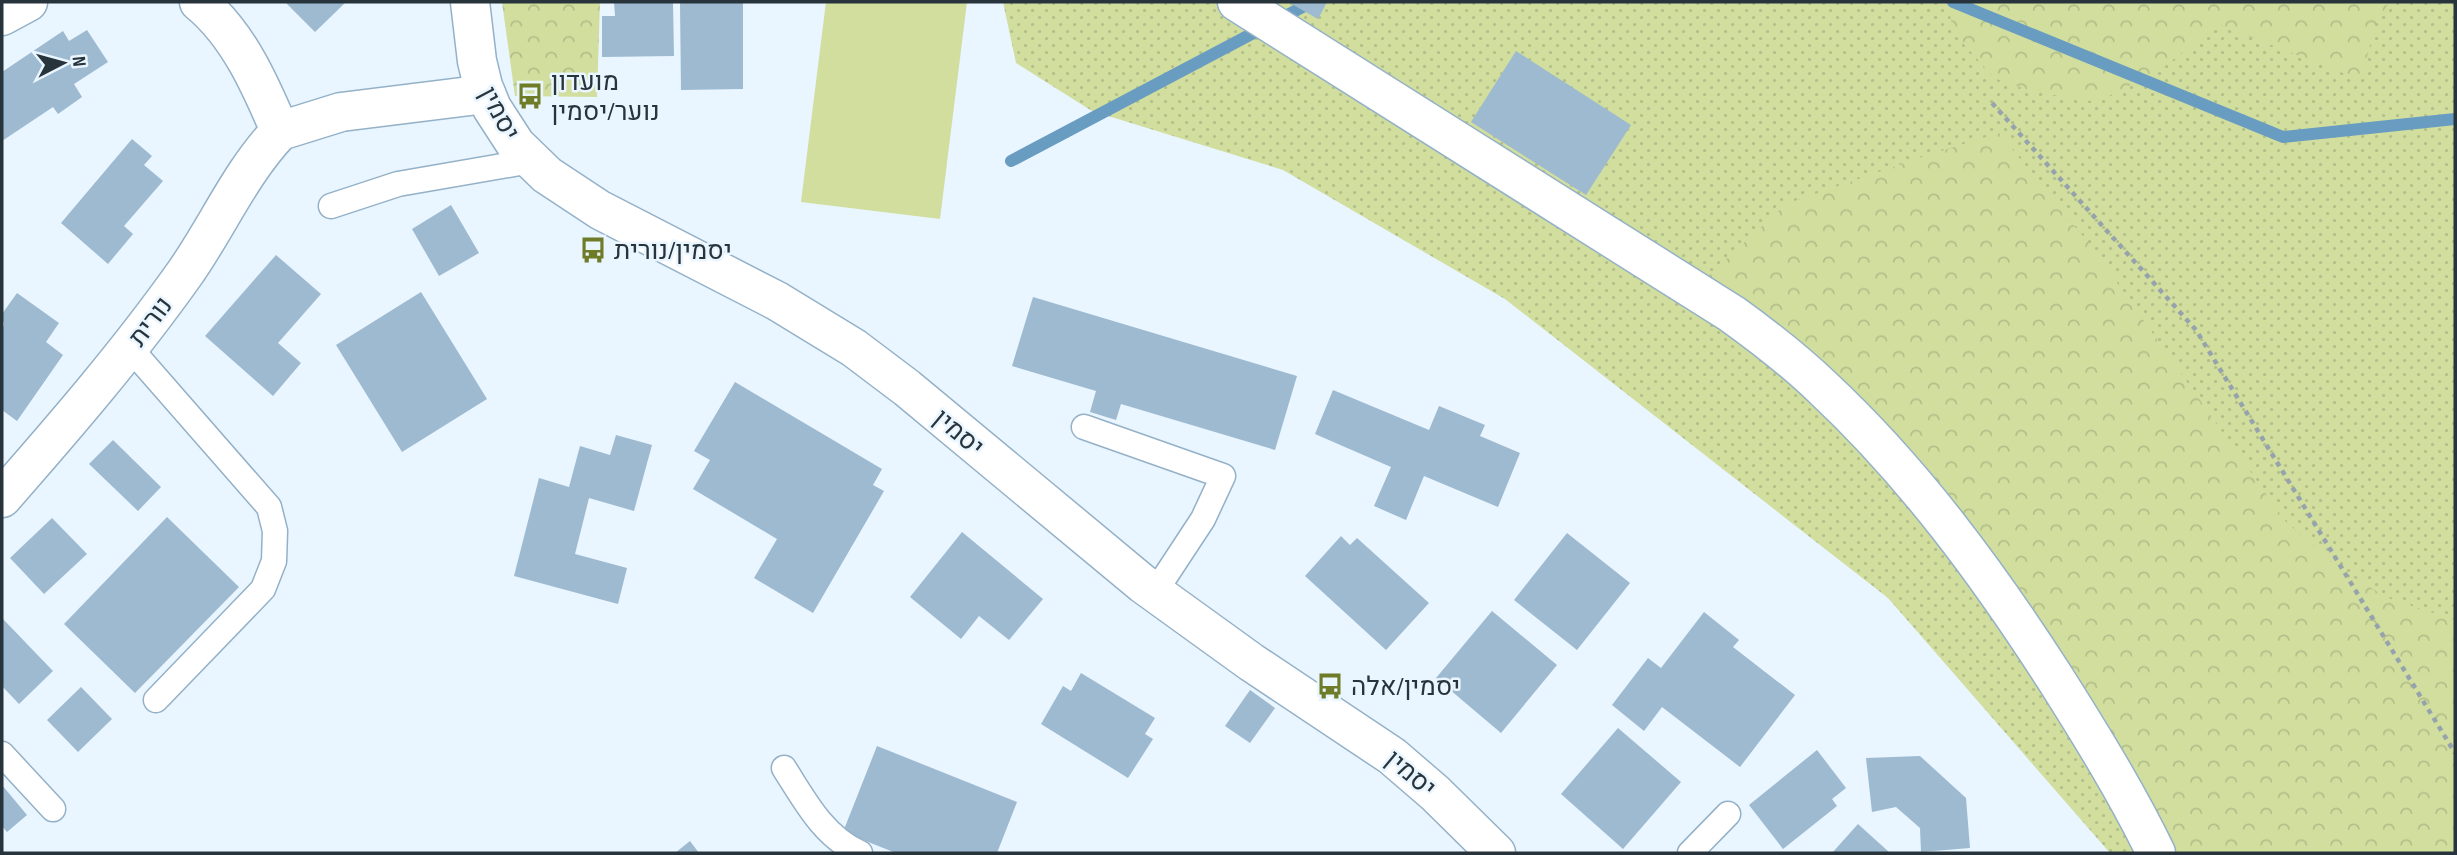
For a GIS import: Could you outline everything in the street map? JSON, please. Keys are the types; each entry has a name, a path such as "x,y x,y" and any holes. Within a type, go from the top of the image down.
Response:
{"street":[{"path":"2,16 28,2"},
{"path":"199,2 225,29 241,52 280,131 341,112 486,94"},
{"name":"יסמין","path":"470,2 477,61 486,94 503,128 547,176 582,199 777,301 854,348 907,388 1154,592 1251,662 1392,756 1435,793 1496,853"},
{"path":"1237,2 1732,314 1778,348 1823,387 1909,478 1992,584 2081,720 2156,853"},
{"name":"נורית","path":"2,498 130,348 189,267 253,161 280,131"}],"lane":[{"path":"331,206 398,184 531,161"},
{"path":"130,348 269,507 275,531 274,561 263,589 156,700"},
{"path":"1084,427 1223,476 1203,519 1154,592"},
{"path":"2,754 52,809"},
{"path":"784,768 819,821 842,845 860,853"},
{"path":"1690,853 1728,814"}],"path":[{"path":"1992,103 2196,330 2455,753"}],"green space":[{"path":"502,2 600,2 597,97 515,96"},
{"path":"826,2 967,2 940,219 801,202"},
{"path":"1003,2 2455,2 2455,853 2110,853 1888,598 1505,299 1283,170 1092,111 1016,63"},
{"path":"1947,2 2389,2 2375,25 2361,80 2218,24 2160,70 2097,102 2031,91 1994,78 1954,33"},
{"path":"1999,133 2091,246 2286,522 2341,570 2388,598 2455,620 2455,853 2174,853 1920,490 1691,292 1786,204"}],"building":[{"path":"285,2 346,2 315,32"},
{"path":"614,2 673,2 674,56 602,57 602,16 615,16"},
{"path":"680,2 743,2 743,89 681,90"},
{"path":"1288,2 1327,2 1318,19"},
{"path":"87,30 108,62 74,84 82,97 58,114 53,107 2,141 2,72 63,31 69,41"},
{"path":"1516,51 1631,125 1586,195 1471,122"},
{"path":"132,139 152,156 144,165 163,181 124,226 133,234 108,264 61,223"},
{"path":"451,205 479,253 439,276 412,229"},
{"path":"276,255 321,294 278,343 301,363 273,396 205,336"},
{"path":"421,292 487,399 402,452 336,345"},
{"path":"17,293 59,323 46,342 63,355 17,421 2,410 2,314"},
{"path":"1033,297 1297,376 1275,450 1121,404 1116,420 1090,412 1096,391 1012,366"},
{"path":"735,382 882,469 873,485 884,491 813,613 754,578 777,539 693,489 710,460 694,451"},
{"path":"1333,390 1429,430 1439,406 1485,425 1480,436 1520,453 1498,507 1424,476 1406,520 1374,506 1391,467 1315,434"},
{"path":"616,435 652,445 634,511 589,498 575,554 627,568 618,604 514,576 539,478 569,487 580,446 610,455"},
{"path":"113,440 161,487 138,511 89,464"},
{"path":"167,517 239,587 135,693 64,624"},
{"path":"52,518 87,554 44,594 10,558"},
{"path":"962,532 1043,599 1009,640 979,616 961,639 910,597"},
{"path":"1567,533 1630,583 1577,650 1514,600"},
{"path":"1341,536 1350,545 1357,538 1429,603 1386,650 1305,576"},
{"path":"1492,611 1557,665 1501,733 1436,678"},
{"path":"1704,612 1739,640 1733,647 1795,695 1740,767 1662,707 1644,731 1612,705 1648,658 1661,668"},
{"path":"2,618 53,671 19,704 2,686"},
{"path":"1081,673 1155,718 1145,734 1153,739 1128,778 1041,724 1063,686 1071,691"},
{"path":"81,687 112,719 78,752 47,720"},
{"path":"1250,690 1275,708 1250,743 1225,726"},
{"path":"1618,728 1681,782 1623,849 1561,794"},
{"path":"877,746 1017,802 997,853 896,853 843,832"},
{"path":"1817,750 1846,788 1832,799 1837,806 1783,849 1749,805"},
{"path":"1920,756 1966,798 1970,848 1921,852 1920,828 1896,807 1872,812 1866,758"},
{"path":"2,785 27,815 7,832 2,826"},
{"path":"1858,824 1890,853 1832,853"},
{"path":"690,841 699,853 675,853"}],"waterway":[{"path":"1011,161 1312,2"},
{"path":"1953,2 2283,137 2455,119"}],"place":[{"name":"מועדון נוער/יסמין","path":"530,96"},
{"name":"יסמין/נורית","path":"593,250"},
{"name":"יסמין/אלה","path":"1330,686"}]}
